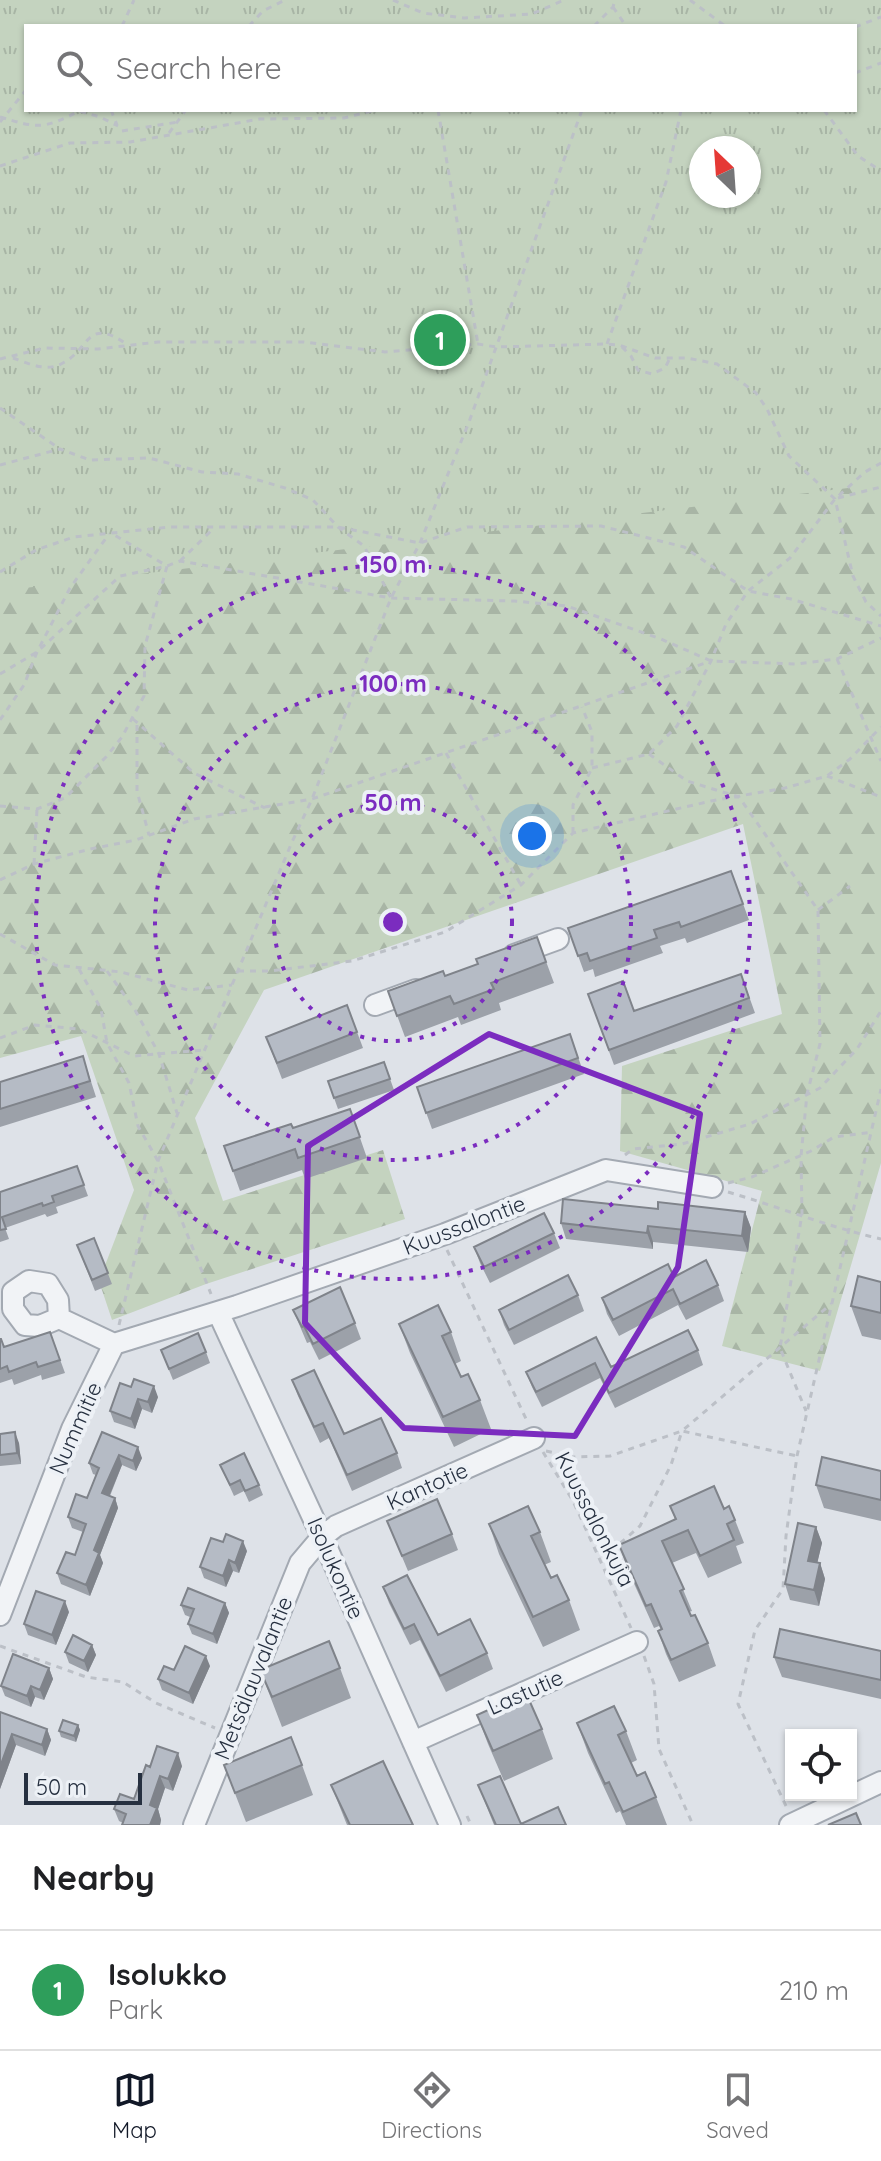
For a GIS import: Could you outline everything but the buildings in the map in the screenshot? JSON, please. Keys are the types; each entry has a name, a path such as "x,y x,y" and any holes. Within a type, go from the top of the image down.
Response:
{"street":[{"path":"502,959 558,939"},
{"path":"375,1005 431,984"},
{"path":"606,1170 712,1187"},
{"name":"Kuussalontie","path":"218,1312 440,1236 606,1170"},
{"path":"59,1318 114,1344 218,1312"},
{"name":"Isolukontie","path":"218,1312 450,1825"},
{"name":"Nummitie","path":"0,1615 72,1429 114,1344"},
{"name":"Kantotie","path":"322,1537 336,1526 538,1444"},
{"name":"Metsälauvalantie","path":"194,1825 300,1563 322,1537"},
{"name":"Lastutie","path":"413,1742 637,1642"},
{"path":"790,1819 881,1782"}],"path":[{"path":"128,0 131,6"},
{"path":"123,24 134,0"},
{"path":"251,24 263,11 285,0"},
{"path":"393,0 423,13 464,18 532,14 564,0"},
{"path":"596,24 613,7 615,0"},
{"path":"690,0 722,24"},
{"path":"613,7 625,24"},
{"path":"857,26 881,17"},
{"path":"857,72 881,63"},
{"path":"24,92 1,119 31,127 56,123 77,112"},
{"path":"82,112 118,126"},
{"path":"112,112 130,142"},
{"path":"168,135 185,112"},
{"path":"0,166 70,143 130,142 260,119 344,118 367,112"},
{"path":"438,112 478,344"},
{"path":"114,1344 158,1161 312,799 391,598 420,543 496,347 581,112"},
{"path":"607,344 666,182 681,112"},
{"path":"825,112 858,156 881,171"},
{"path":"122,131 178,122"},
{"path":"11,357 30,365 45,367 61,364 89,338 100,333 112,334 128,345"},
{"path":"0,359 45,348 78,349 158,342 304,342 385,352 478,344 496,347 607,344 655,358 717,364 756,393 789,456 835,499 853,576 866,602 881,616"},
{"path":"619,345 631,356 638,370 652,374 665,368 670,358"},
{"path":"0,408 60,449 90,460 149,458 202,472 238,474 313,500 338,527 364,546 391,598"},
{"path":"0,465 60,449"},
{"path":"592,768 649,754 677,726 711,661 726,624 748,591 790,558 835,499 865,472 881,463"},
{"path":"835,499 881,487"},
{"path":"0,572 36,550 74,537 170,527 338,527 420,543 467,527 601,526 684,547 748,591 791,599 881,626"},
{"path":"0,674 37,652 120,576 180,561 214,528"},
{"path":"110,532 167,566"},
{"path":"0,720 24,685 70,588 110,532"},
{"path":"180,561 391,598 514,601 567,606 661,639 711,661"},
{"path":"0,806 37,809 65,798 122,737 144,696 145,646 167,566"},
{"path":"0,880 34,864 149,835 194,819 312,799 711,661 796,664 837,659 881,638"},
{"path":"837,659 881,761"},
{"path":"573,833 573,805 592,768 592,732 581,706"},
{"path":"132,718 194,773 265,808"},
{"path":"137,722 137,791 149,835"},
{"path":"238,971 270,971 365,957 445,932 521,885 573,833 827,776 850,759 881,727"},
{"path":"446,753 521,885"},
{"path":"649,754 687,781 739,797 818,910 820,1044 807,1094 801,1156 802,1214 780,1348 807,1412"},
{"path":"827,776 881,797"},
{"path":"34,864 37,809"},
{"path":"818,910 850,886"},
{"path":"0,934 55,965 121,972 188,990 232,985"},
{"path":"79,969 101,1009 107,1043 129,1083 138,1126 158,1161 218,1312"},
{"path":"107,971 135,1010 159,1054 178,1115"},
{"path":"606,1170 633,1149 682,1144 750,1124 820,1088 857,1049 881,1011"},
{"path":"0,1038 35,1025 79,1029 134,1056 205,1050"},
{"path":"790,1819 738,1704 755,1630 783,1589 786,1536 797,1456 881,1089"},
{"path":"712,1187 752,1177 801,1156 834,1137 873,1132"},
{"path":"712,1187 881,1239"},
{"name":"Kuussalonkuja","path":"440,1236 538,1444 573,1501 651,1671 659,1749 693,1825"},
{"path":"538,1444 573,1457 610,1456 682,1431 831,1304"},
{"path":"682,1431 797,1456"},
{"path":"609,1580 617,1546 640,1526 671,1465 682,1431"},
{"path":"0,1646 86,1677 123,1682 156,1703 230,1732"}],"highlighted area":[{"path":"489,1034 700,1114 678,1267 575,1436 404,1428 305,1323 308,1146"}],"green space":[{"path":"0,0 881,0 881,1163 820,1371 722,1346 762,1191 620,1151 622,1066 782,1014 743,824 264,990 195,1118 223,1201 383,1150 405,1219 206,1284 112,1320 99,1281 134,1190 81,1036 0,1058"},
{"path":"0,0 881,0 881,484 0,591"}],"place":[{"name":"Isolukko","path":"440,340"}]}
